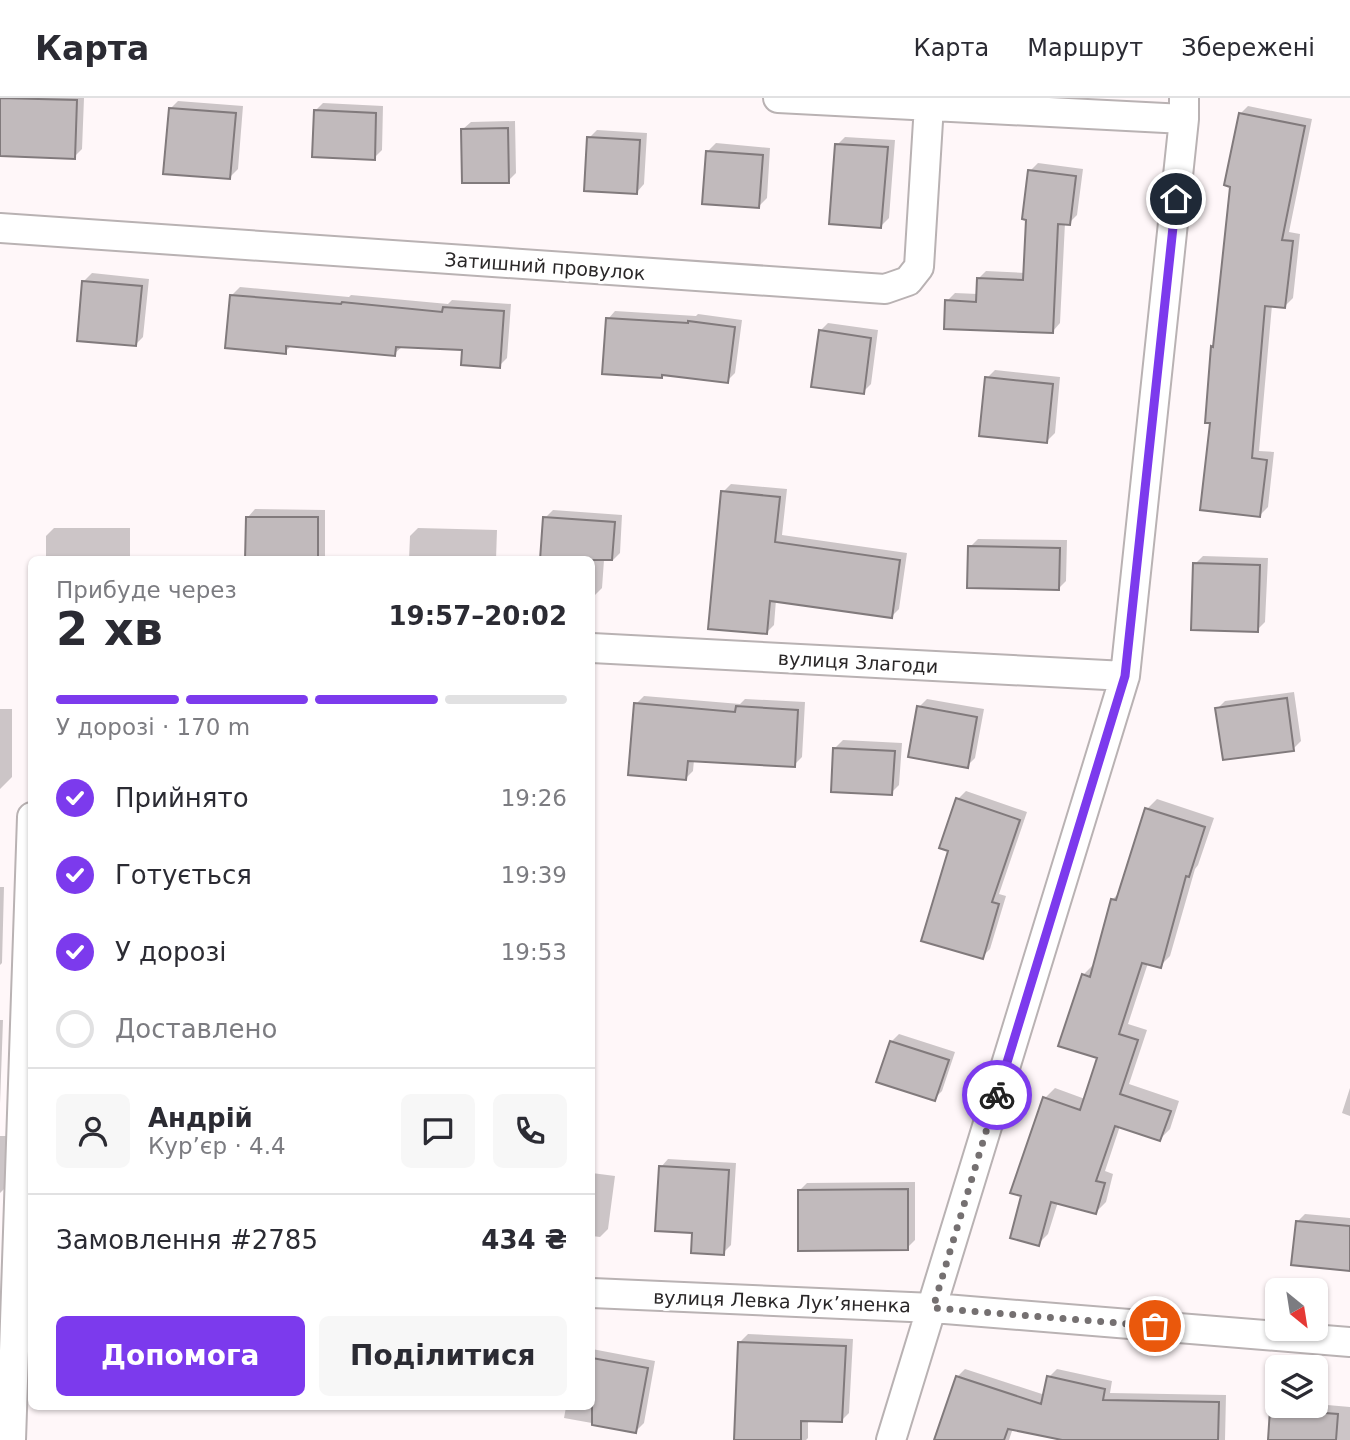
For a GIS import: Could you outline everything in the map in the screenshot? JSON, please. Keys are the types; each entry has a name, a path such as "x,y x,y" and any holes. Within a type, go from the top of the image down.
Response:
{"street":[{"path":"778,98 929,105 1184,108 1125,676 891,1440"},
{"name":"Затишний провулок","path":"0,228 885,289 908,281 919,267 929,105"},
{"name":"вулиця Злагоди","path":"595,648 1125,676"},
{"path":"11,1440 28,930"},
{"name":"вулиця Левка Лукʼяненка","path":"595,1293 933,1308 1350,1342"}],"building":[{"path":"0,98 77,100 75,159 0,156"},
{"path":"169,108 236,113 230,179 163,174"},
{"path":"314,110 376,113 375,160 312,157"},
{"path":"1239,113 1305,126 1282,240 1293,241 1285,308 1265,306 1252,458 1267,460 1260,517 1200,510 1210,423 1205,423 1211,346 1213,347 1230,187 1224,185"},
{"path":"508,128 509,183 462,183 461,129"},
{"path":"587,137 640,140 637,194 584,191"},
{"path":"835,144 888,147 881,228 829,224"},
{"path":"706,151 763,155 759,208 702,204"},
{"path":"1028,170 1076,176 1070,225 1058,224 1053,333 944,329 945,300 976,302 977,278 1023,280 1026,220 1022,219"},
{"path":"82,281 142,286 136,346 77,341"},
{"path":"230,295 442,312 443,307 504,311 500,368 461,365 462,350 396,347 395,356 286,346 286,354 225,348"},
{"path":"606,318 688,321 735,327 728,383 662,375 662,378 602,374"},
{"path":"819,330 871,338 864,394 811,387"},
{"path":"985,377 1053,384 1047,443 979,436"},
{"path":"721,491 780,497 775,542 900,560 892,618 770,601 767,634 708,629"},
{"path":"246,517 318,517 318,556 245,556"},
{"path":"543,517 615,522 612,560 595,560 595,556 540,556"},
{"path":"968,546 1060,548 1059,590 967,588"},
{"path":"1193,563 1260,565 1258,632 1191,630"},
{"path":"1287,698 1294,751 1223,760 1215,708"},
{"path":"634,703 735,712 736,706 798,710 795,767 688,761 686,780 628,775"},
{"path":"917,706 977,717 968,768 908,757"},
{"path":"833,748 895,751 892,795 831,792"},
{"path":"956,798 1020,820 992,902 999,904 983,959 921,941 948,851 939,848"},
{"path":"1145,808 1205,827 1189,877 1186,876 1161,968 1142,963 1119,1034 1138,1040 1120,1094 1171,1111 1160,1141 1115,1126 1096,1181 1105,1183 1096,1214 1051,1202 1039,1246 1010,1238 1021,1196 1010,1193 1043,1097 1080,1110 1097,1058 1058,1046 1082,974 1090,977 1111,899 1116,900"},
{"path":"890,1041 949,1060 935,1101 876,1082"},
{"path":"659,1166 729,1170 724,1255 691,1253 692,1233 655,1231"},
{"path":"908,1189 908,1250 798,1251 798,1190"},
{"path":"1296,1221 1350,1226 1350,1271 1291,1265"},
{"path":"738,1342 846,1346 842,1422 801,1421 801,1440 734,1440"},
{"path":"595,1359 648,1368 636,1433 592,1425 592,1410 595,1410"},
{"path":"956,1376 1041,1404 1047,1376 1105,1389 1103,1400 1219,1402 1218,1440 1062,1440 1008,1429 1004,1440 934,1440"},
{"path":"1328,1413 1338,1414 1336,1440 1268,1440 1269,1418 1328,1418"}],"way so far":[{"path":"997,1095 933,1308 1155,1326"}],"route":[{"path":"997,1095 1125,676 1176,199"}]}
